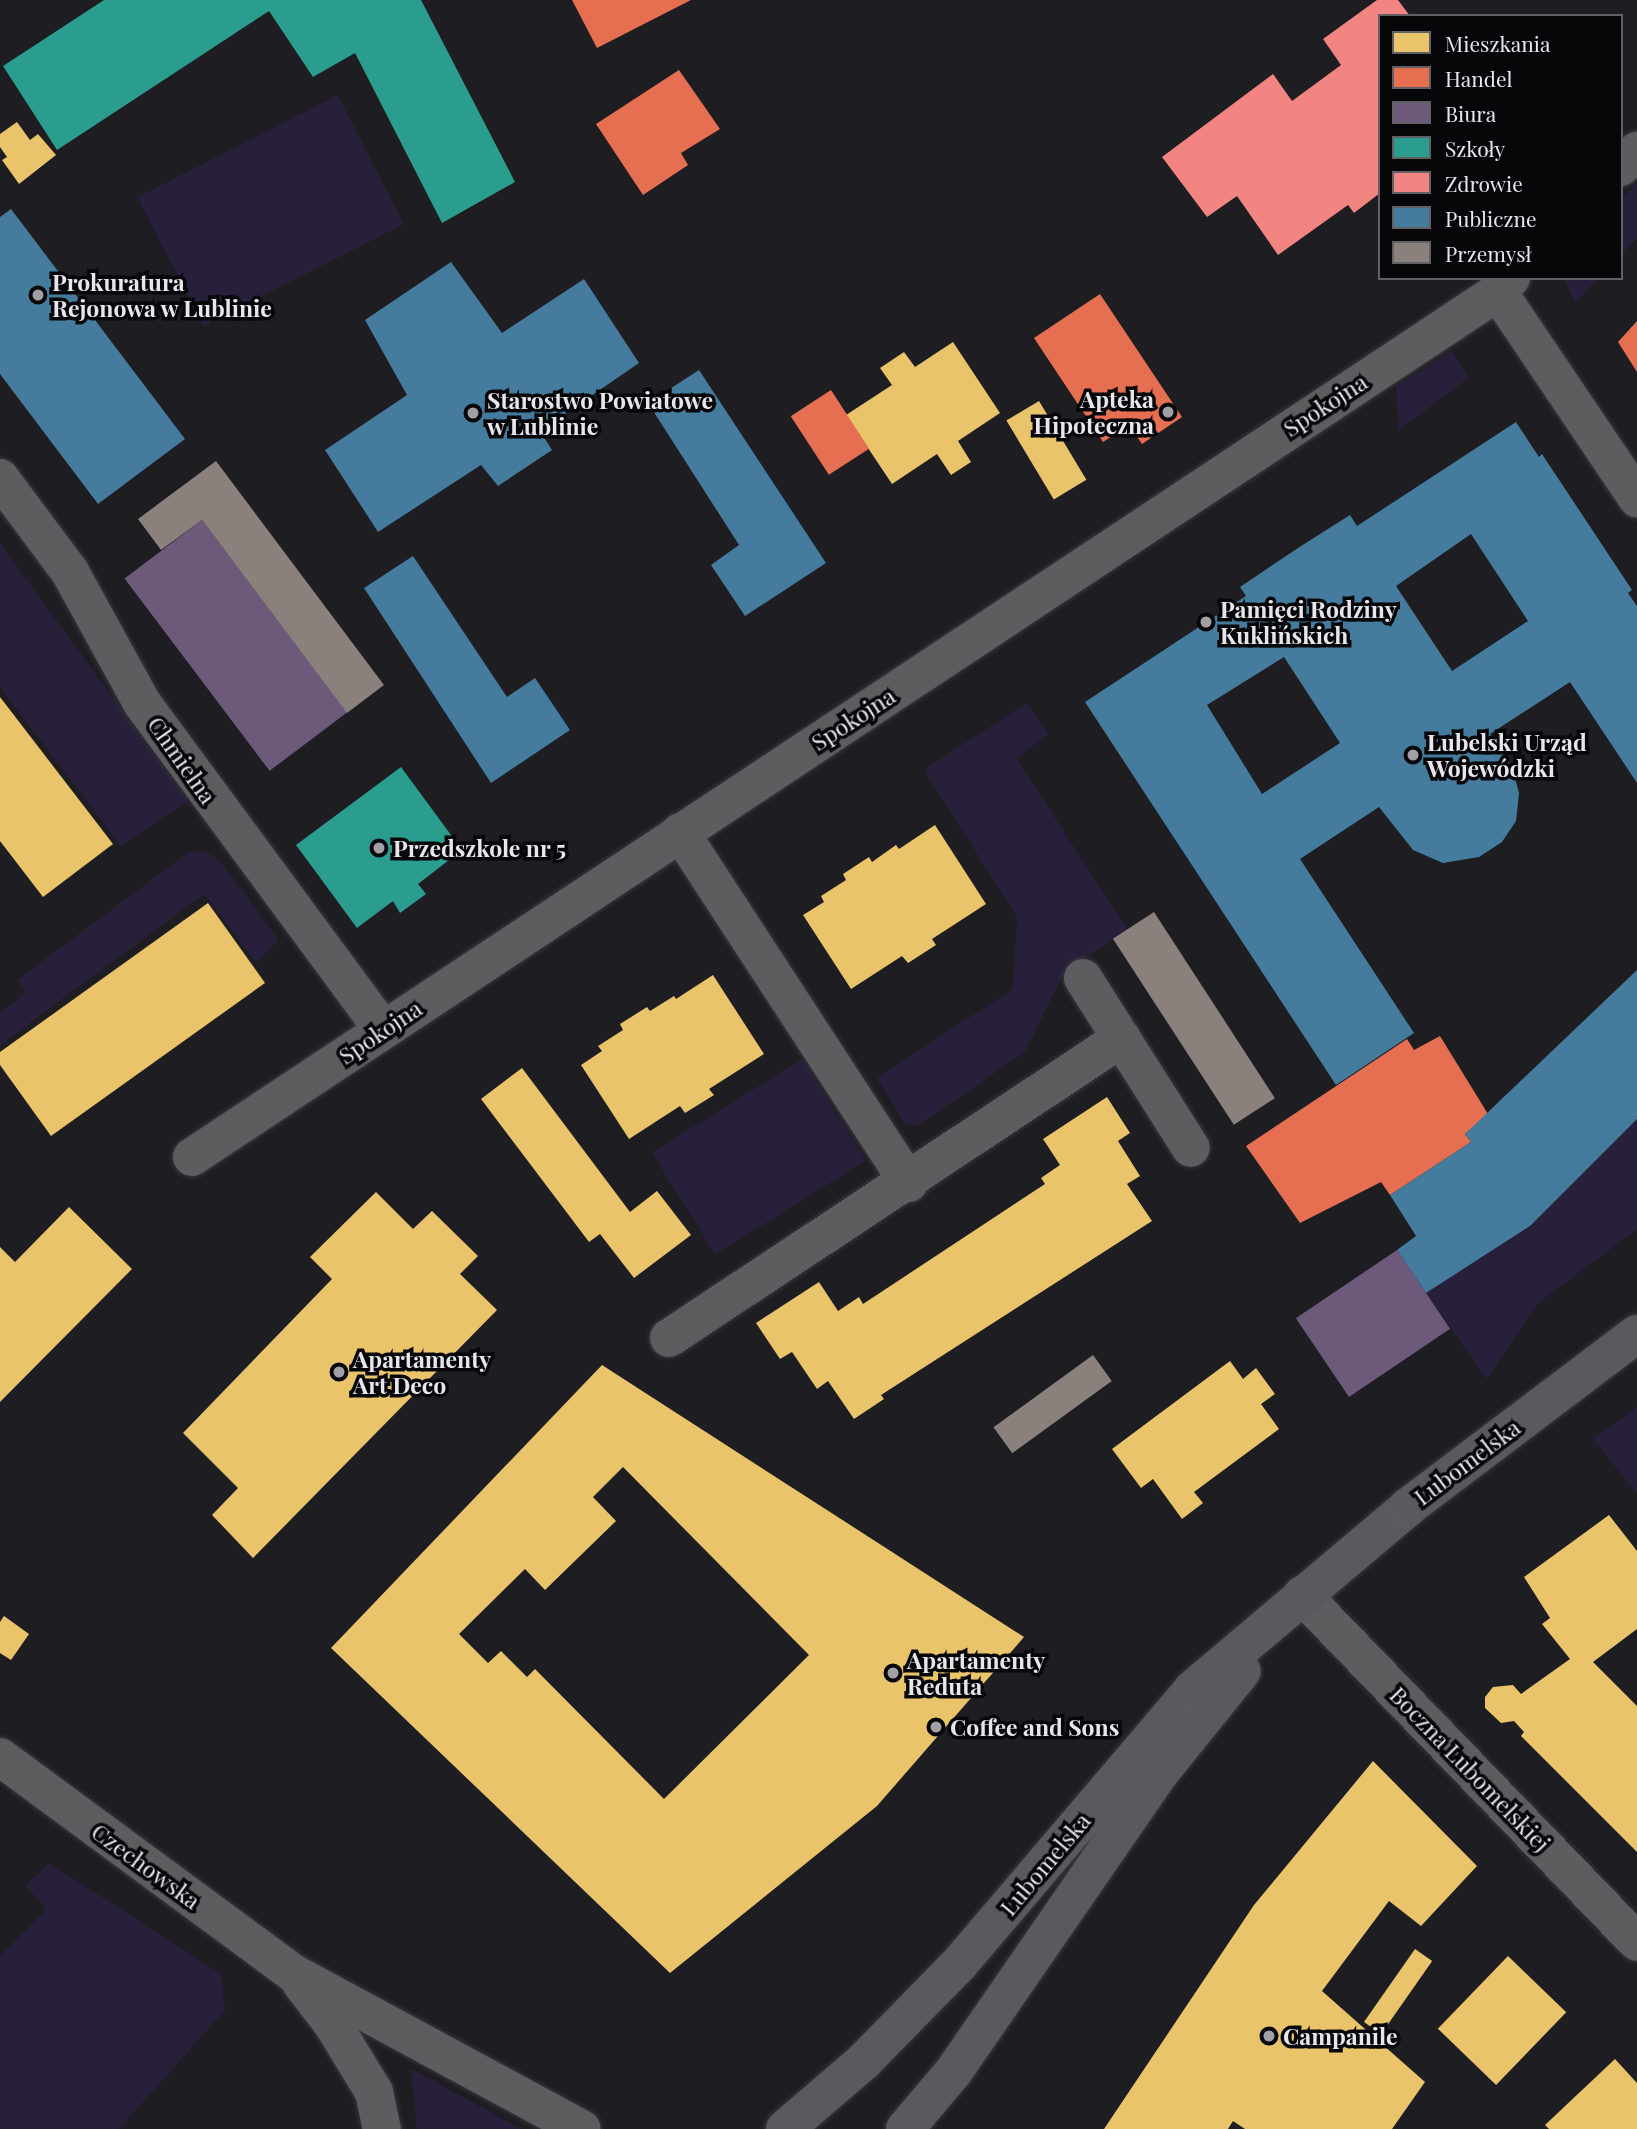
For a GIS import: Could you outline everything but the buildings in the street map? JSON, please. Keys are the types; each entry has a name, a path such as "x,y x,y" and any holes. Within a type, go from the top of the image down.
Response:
{"street":[{"path":"1623,165 1637,151"},
{"path":"1505,285 1637,498"},
{"name":"Spokojna","path":"192,1157 1505,285"},
{"name":"Chmielna","path":"0,478 70,572 142,703 383,1030"},
{"path":"680,832 909,1182"},
{"path":"1083,978 1191,1148"},
{"path":"669,1338 909,1182 1122,1038"},
{"name":"Lubomelska","path":"785,2129 874,2052 960,1963 1193,1689 1408,1507 1637,1334"},
{"name":"Lubomelska","path":"905,2129 954,2071 1162,1770 1302,1595"},
{"name":"Boczna Lubomelskiej","path":"1302,1595 1637,1942"},
{"name":"Czechowska","path":"0,1757 293,1973 582,2129"},
{"name":"Czechowska","path":"293,1973 332,2022 374,2092 382,2129"}],"shaded area":[{"path":"338,95 404,224 203,326 138,197"},
{"path":"1637,183 1637,238 1623,253 1623,198"},
{"path":"1565,280 1597,280 1575,303"},
{"path":"1452,351 1469,378 1399,430 1396,387"},
{"path":"0,543 188,801 121,846 0,687"},
{"path":"1026,703 1049,734 1016,758 1128,930 1065,971 1025,1052 919,1125 906,1125 877,1078 1013,989 1017,917 924,770"},
{"path":"204,851 219,860 279,940 256,962 204,894 0,1045 0,1013 25,993 17,980 189,852"},
{"path":"802,1059 866,1161 715,1255 652,1153"},
{"path":"1637,1119 1637,1229 1538,1303 1487,1379 1426,1293 1530,1226"},
{"path":"1637,1407 1637,1494 1593,1439"},
{"path":"49,1863 221,1974 225,2010 119,2129 0,2129 0,1956 47,1909 25,1886"},
{"path":"411,2069 432,2080 521,2129 417,2129"}],"place":[{"name":"Prokuratura Rejonowa w Lublinie","path":"38,295"},
{"name":"Apteka Hipoteczna","path":"1168,412"},
{"name":"Starostwo Powiatowe w Lublinie","path":"473,413"},
{"name":"Pamięci Rodziny Kuklińskich","path":"1206,622"},
{"name":"Lubelski Urząd Wojewódzki","path":"1413,755"},
{"name":"Przedszkole nr 5","path":"379,848"},
{"name":"Apartamenty Art Deco","path":"339,1372"},
{"name":"Apartamenty Reduta","path":"893,1673"},
{"name":"Coffee and Sons","path":"936,1727"},
{"name":"Campanile","path":"1269,2036"}]}
